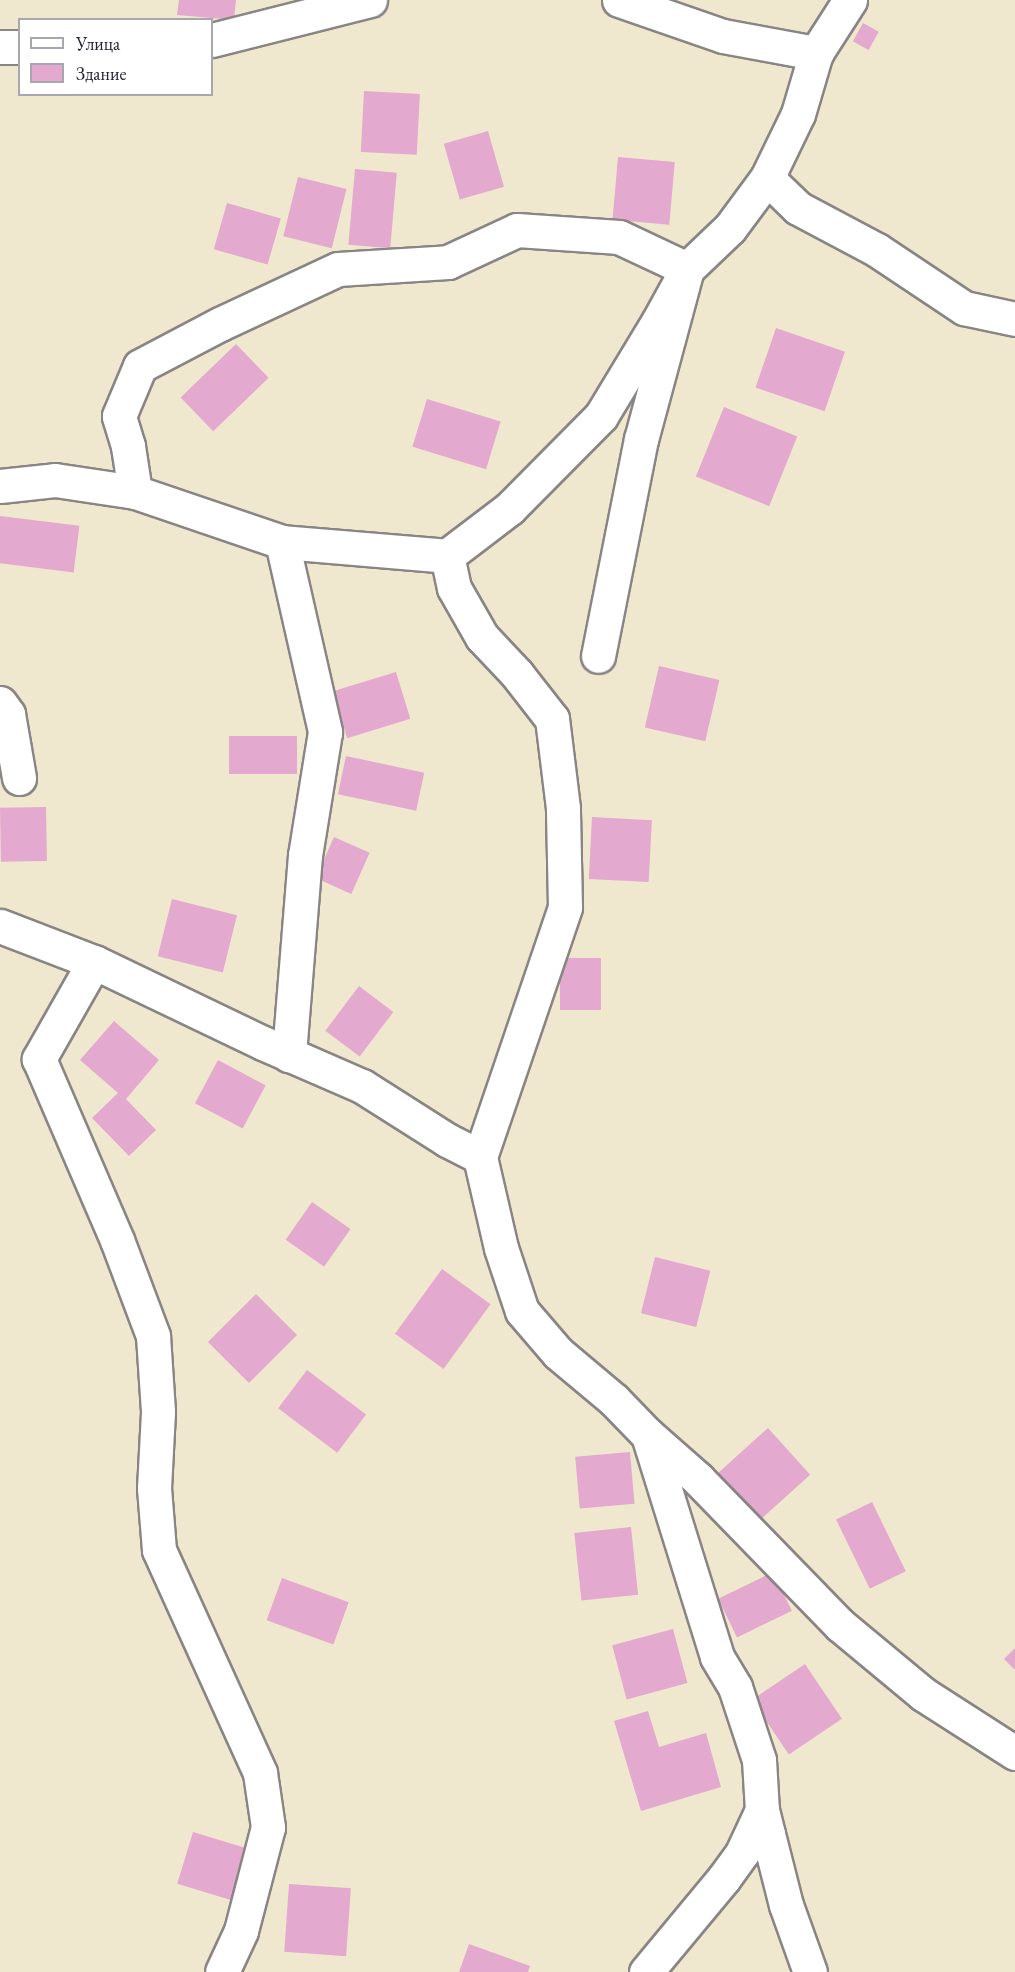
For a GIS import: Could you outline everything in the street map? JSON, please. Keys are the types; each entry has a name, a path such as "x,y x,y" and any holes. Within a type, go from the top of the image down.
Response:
{"street":[{"path":"213,40 370,0"},
{"path":"619,0 723,36 816,53"},
{"path":"0,486 55,480 135,492 282,542 447,556 510,508 601,416 687,269 730,228 767,178 798,114 816,53 850,0"},
{"path":"0,47 18,47"},
{"path":"767,178 798,208 877,250 964,308 1015,319"},
{"path":"135,492 128,446 119,416 140,366 220,324 338,269 448,262 517,230 619,237 687,269"},
{"path":"598,656 641,440 687,269"},
{"path":"282,542 325,732 305,855 289,1055"},
{"path":"447,556 454,588 482,637 517,674 552,719 563,808 565,907 480,1157 501,1248 522,1311 558,1353 614,1400 648,1435 698,1479 840,1625 923,1694 1015,1753"},
{"path":"0,703 8,714 19,778"},
{"path":"0,927 94,962 289,1055 362,1086 447,1140 480,1157"},
{"path":"94,962 39,1059 117,1240 153,1336 158,1412 154,1488 159,1550 260,1773 268,1827 241,1931 222,1972"},
{"path":"648,1435 717,1657 735,1688 759,1760 762,1810 786,1905 810,1972"},
{"path":"646,1972 736,1861 762,1810"}],"building":[{"path":"179,0 236,0 234,20 177,15"},
{"path":"863,23 879,32 869,50 853,41"},
{"path":"364,91 420,94 417,155 361,152"},
{"path":"488,131 504,187 460,199 444,144"},
{"path":"618,157 675,162 669,225 613,220"},
{"path":"355,169 397,173 390,248 348,245"},
{"path":"298,177 347,189 332,248 283,236"},
{"path":"227,203 281,218 268,265 214,249"},
{"path":"776,328 845,352 825,411 755,388"},
{"path":"236,344 269,378 213,431 181,397"},
{"path":"427,399 501,422 486,469 412,447"},
{"path":"724,407 797,437 769,506 696,477"},
{"path":"0,516 79,526 74,572 0,563"},
{"path":"659,666 719,680 705,741 645,727"},
{"path":"396,672 410,719 347,738 333,691"},
{"path":"229,736 297,736 297,774 229,774"},
{"path":"346,756 424,773 416,811 338,794"},
{"path":"46,807 47,861 1,862 0,808"},
{"path":"592,817 652,820 649,882 589,879"},
{"path":"334,837 370,853 351,894 316,878"},
{"path":"172,899 237,915 223,972 158,956"},
{"path":"560,958 601,958 601,1010 560,1010"},
{"path":"359,986 393,1012 360,1057 325,1031"},
{"path":"114,1021 159,1060 126,1099 156,1130 129,1156 92,1118 118,1093 80,1060"},
{"path":"218,1060 266,1085 243,1129 195,1103"},
{"path":"312,1202 351,1229 324,1267 286,1240"},
{"path":"655,1257 710,1271 696,1327 641,1313"},
{"path":"442,1269 491,1304 444,1369 395,1334"},
{"path":"256,1294 297,1335 249,1383 208,1342"},
{"path":"307,1370 366,1415 337,1453 278,1408"},
{"path":"768,1428 810,1475 757,1523 714,1476"},
{"path":"630,1452 635,1504 580,1509 575,1457"},
{"path":"872,1502 906,1571 870,1589 836,1520"},
{"path":"631,1527 638,1595 581,1601 574,1533"},
{"path":"773,1572 792,1611 737,1637 718,1599"},
{"path":"282,1578 349,1602 333,1645 267,1620"},
{"path":"673,1629 687,1683 627,1699 612,1645"},
{"path":"1015,1648 1015,1670 1004,1659"},
{"path":"805,1664 842,1719 789,1755 752,1700"},
{"path":"648,1711 659,1747 706,1733 721,1787 641,1811 614,1721"},
{"path":"193,1832 247,1848 231,1900 177,1884"},
{"path":"289,1884 351,1888 346,1956 284,1952"},
{"path":"469,1944 530,1966 528,1972 459,1972"}]}
